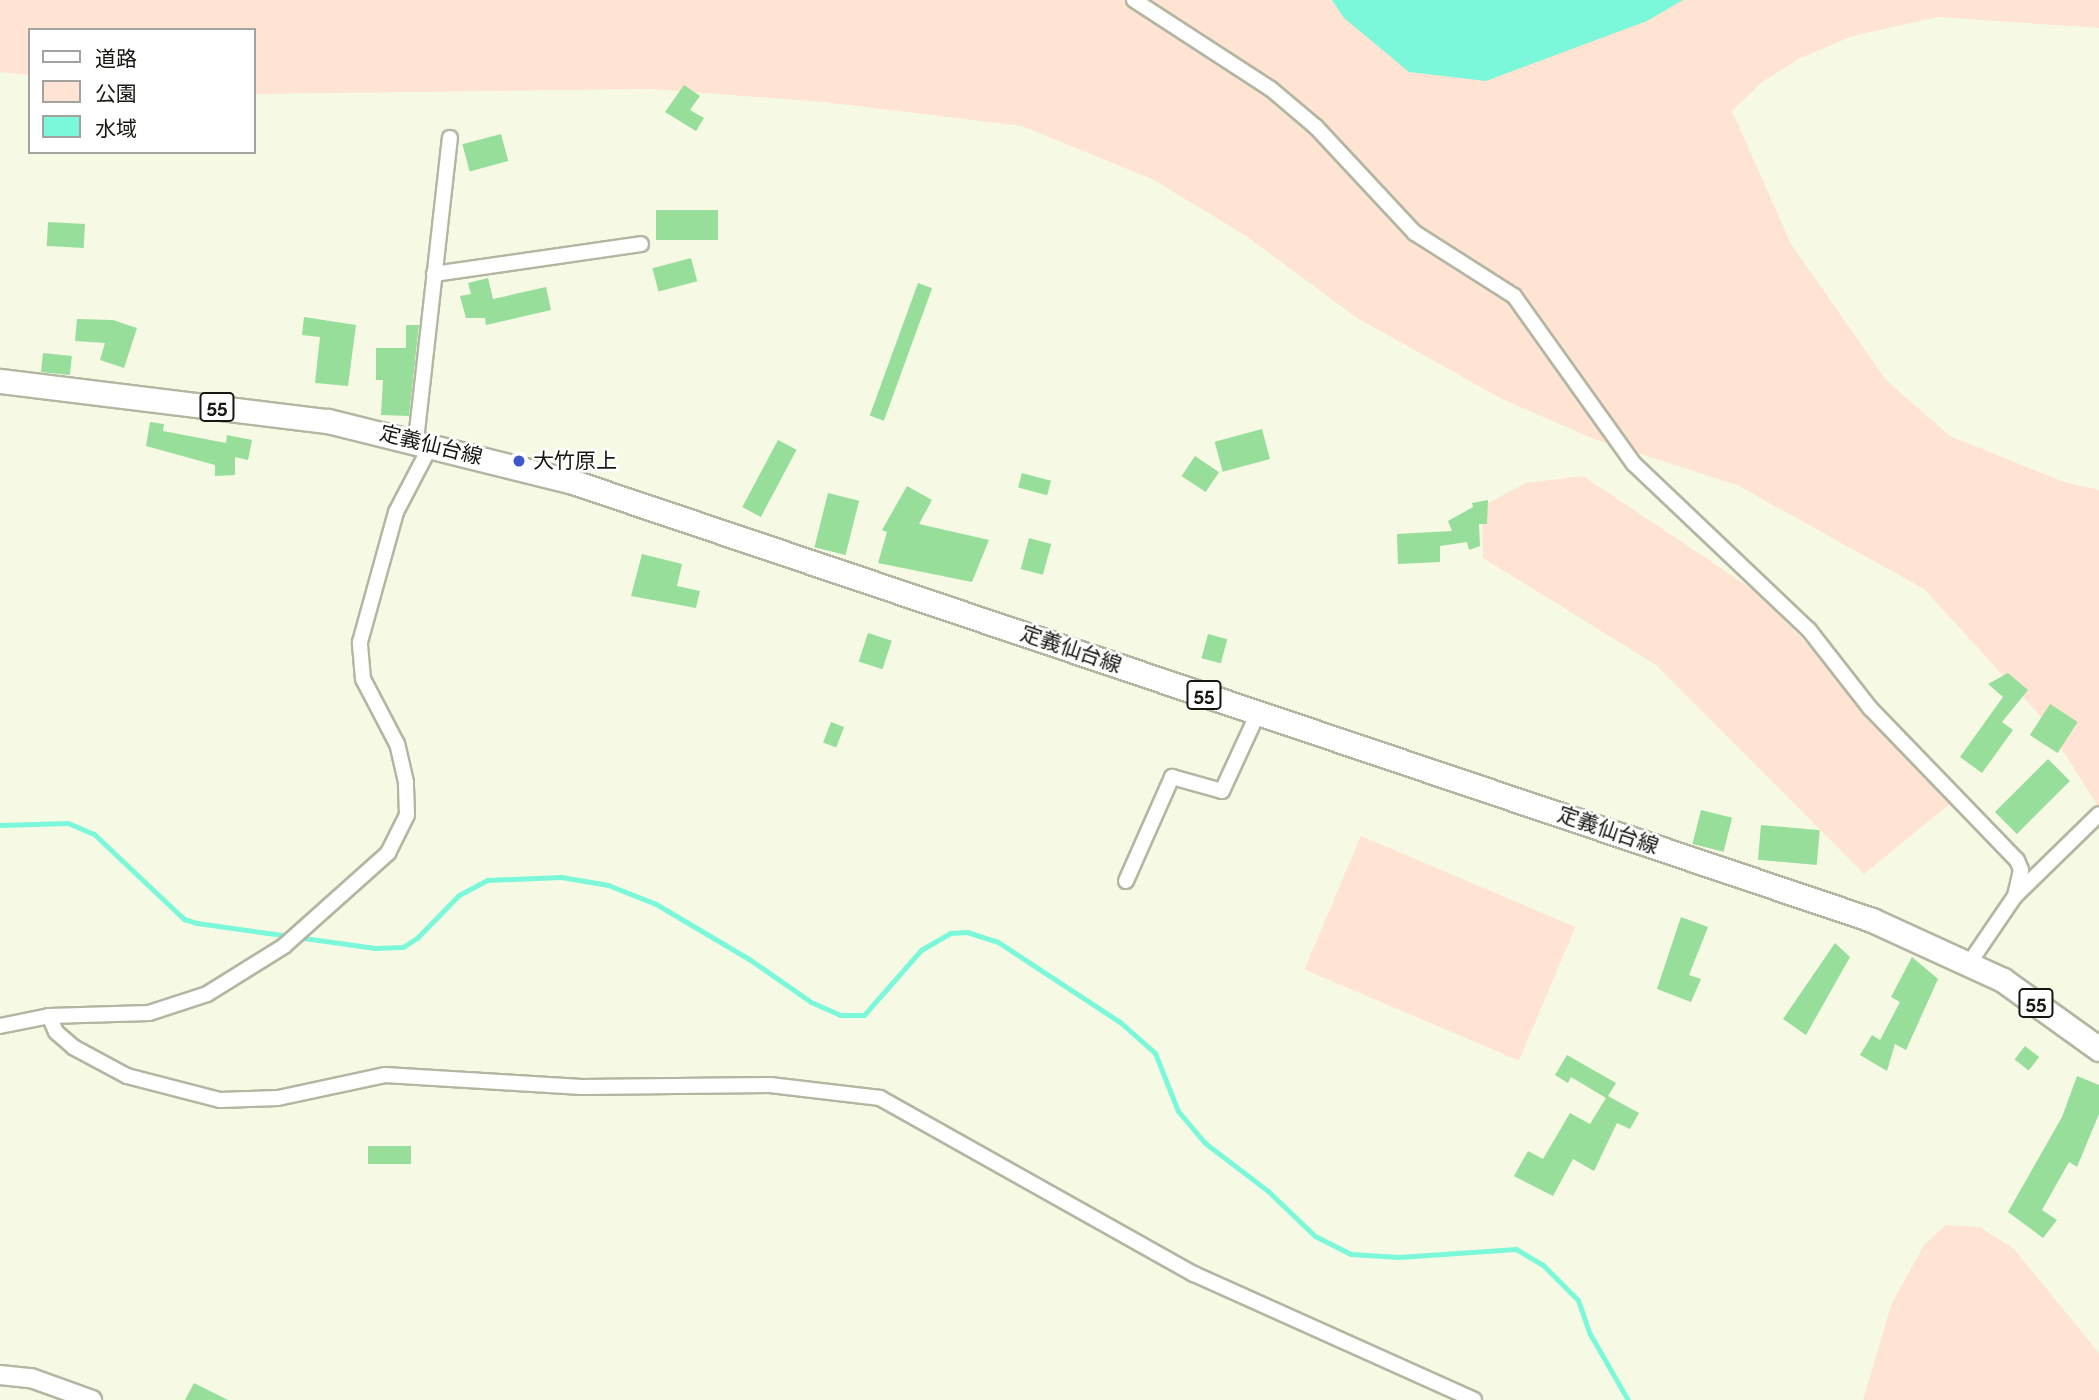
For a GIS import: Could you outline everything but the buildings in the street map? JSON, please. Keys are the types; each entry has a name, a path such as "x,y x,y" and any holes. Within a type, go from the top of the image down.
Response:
{"main road":[{"name":"定義仙台線","path":"0,381 328,421 424,442 576,483 1860,915 1970,962 2003,980 2099,1049"}],"street":[{"path":"1134,0 1271,89 1316,127 1415,233 1514,296 1634,464 1800,622 1870,708 2017,860 2021,870 2015,896"},
{"path":"0,1026 49,1016 149,1013 177,1006 240,977 284,946 388,853 407,815 403,762 363,679 360,642 396,512 424,442 433,274 450,138"},
{"path":"433,274 641,244"},
{"path":"1126,881 1172,777 1222,791 1258,713"},
{"path":"1970,962 2015,896 2099,814"},
{"path":"49,1016 56,1032 73,1047 127,1076 220,1100 278,1098 385,1075 582,1087 770,1085 880,1098 1194,1274 1474,1400"},
{"path":"0,1375 31,1378 92,1400"}],"green space":[{"path":"0,0 2099,0 2099,28 1938,17 1853,36 1800,58 1762,82 1732,111 1791,244 1886,380 1950,436 2064,482 2099,490 2099,808 2043,719 1924,589 1737,485 1594,439 1502,399 1357,318 1246,236 1154,180 1022,126 824,102 650,89 256,94 256,28 28,28 28,75 0,72"},
{"path":"1583,476 1758,593 1956,799 1864,874 1656,665 1483,558 1482,506 1526,483"},
{"path":"1361,836 1575,927 1519,1061 1304,969"},
{"path":"1946,1225 1980,1227 2014,1249 2099,1353 2099,1400 1863,1400 1892,1303 1924,1245"}],"water":[{"path":"1332,0 1683,0 1647,21 1486,81 1409,72 1344,18"}],"waterway":[{"path":"0,825 68,823 94,834 184,919 375,948 403,947 417,938 459,895 487,880 561,877 608,885 656,904 749,959 811,1002 840,1015 864,1015 921,950 950,933 967,932 998,942 1120,1022 1155,1053 1178,1111 1205,1143 1268,1191 1315,1236 1351,1254 1399,1257 1516,1249 1543,1265 1578,1300 1590,1334 1628,1400"}],"place":[{"name":"大竹原上","path":"519,461"}]}
